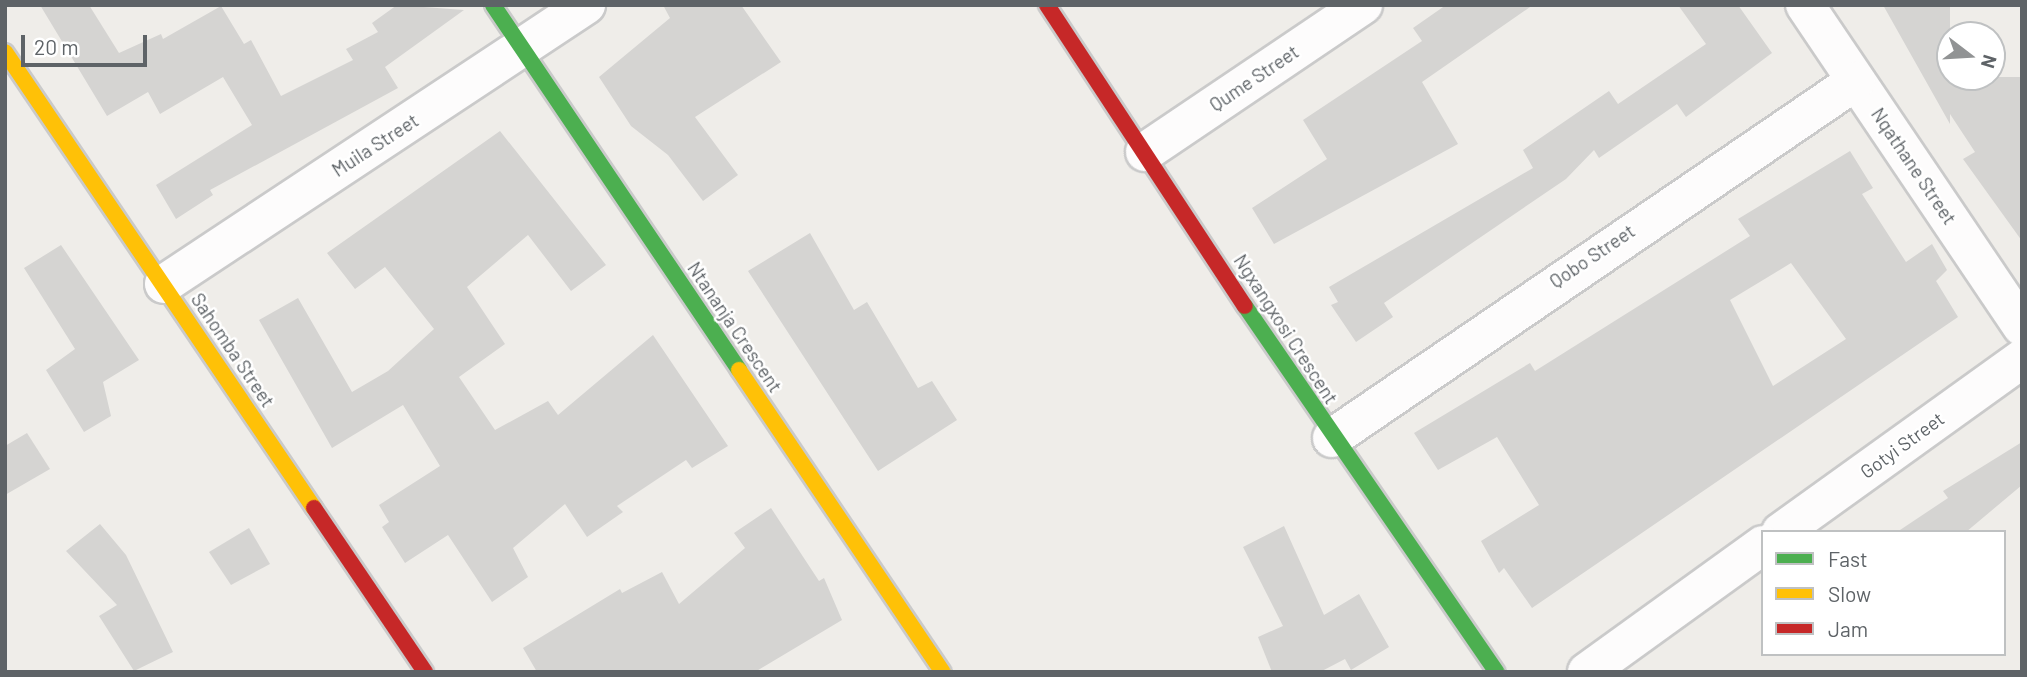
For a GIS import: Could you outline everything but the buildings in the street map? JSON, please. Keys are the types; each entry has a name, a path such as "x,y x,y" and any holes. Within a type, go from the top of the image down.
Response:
{"street":[{"name":"Ntananja Crescent","path":"493,5 943,672"},
{"name":"Muila Street","path":"163,284 586,5"},
{"name":"Ngxangxosi Crescent","path":"1047,5 1332,438 1497,672"},
{"name":"Qume Street","path":"1144,152 1363,5"},
{"name":"Nqathane Street","path":"1805,5 2022,327"},
{"name":"Sahomba Street","path":"5,52 425,672"},
{"name":"Qobo Street","path":"1332,438 1856,80"},
{"name":"Gotyi Street","path":"1784,530 2022,359"},
{"path":"1587,672 1761,546"}],"traffic: fast":[{"path":"493,5 739,370"},
{"path":"1245,306 1497,672"}],"traffic: slow":[{"path":"5,52 314,508"},
{"path":"739,370 943,672"}],"traffic: jam":[{"path":"1047,5 1245,306"},
{"path":"314,508 425,672"}]}
